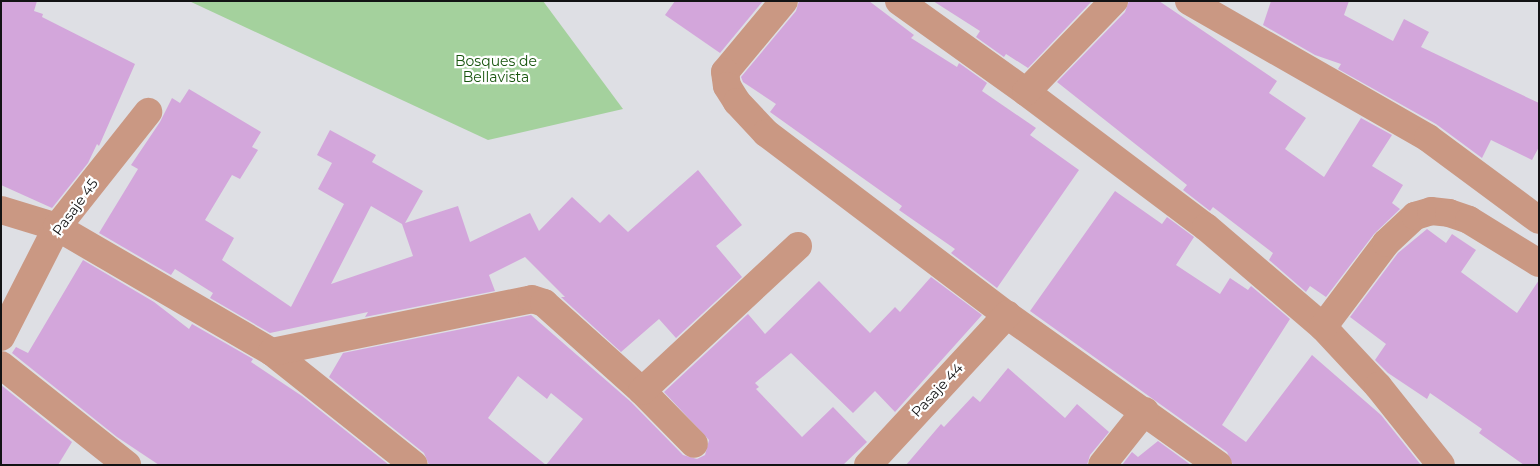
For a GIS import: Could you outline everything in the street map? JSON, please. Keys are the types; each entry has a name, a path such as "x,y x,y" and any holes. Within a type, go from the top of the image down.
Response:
{"street":[{"path":"784,1 725,72 727,86 737,102 766,133 1008,314 1218,465"},
{"path":"899,1 1026,92 1206,226 1323,327 1378,386 1441,465"},
{"path":"1026,92 1114,1"},
{"path":"1190,1 1428,138 1539,220"},
{"name":"Pasaje 45","path":"1,337 57,227 148,112"},
{"path":"1,210 57,227 272,352 414,465"},
{"path":"1323,327 1386,243 1415,216 1431,211 1456,215 1539,263"},
{"path":"642,390 798,246"},
{"path":"272,352 532,299 544,303 642,390 694,444"},
{"name":"Pasaje 44","path":"868,465 1008,314"},
{"path":"1,365 127,465"},
{"path":"1102,465 1144,411"}],"green space":[{"name":"Bosques de Bellavista","path":"189,1 543,1 623,109 488,140"}],"building":[{"path":"1,1 37,1 34,11 43,14 42,17 135,64 99,146 97,144 88,163 52,208 1,185"},
{"path":"675,1 763,1 720,53 665,15"},
{"path":"799,1 869,1 914,35 911,38 957,67 959,63 987,83 982,91 1036,128 1030,135 1079,170 997,288 951,253 955,249 899,210 902,206 770,112 776,104 743,82 741,77 796,11"},
{"path":"933,1 1092,1 1028,68 1006,54 1004,57 976,37 980,31"},
{"path":"1129,1 1159,1 1277,81 1269,93 1306,118 1285,149 1324,177 1361,118 1392,135 1372,166 1403,185 1392,203 1400,209 1374,234 1326,297 1310,286 1306,292 1269,260 1273,253 1213,207 1210,211 1183,190 1187,185 1057,82 1125,12"},
{"path":"1271,1 1349,1 1344,15 1393,41 1404,19 1429,32 1421,47 1539,103 1539,147 1532,160 1491,140 1482,158 1436,124 1338,69 1341,64 1315,55 1263,25"},
{"path":"189,89 261,132 252,147 258,150 240,179 232,175 205,220 234,238 222,260 291,307 344,204 318,189 332,163 317,155 330,130 376,155 372,162 423,191 405,223 458,206 470,242 530,213 539,231 572,197 600,223 609,214 628,232 698,170 742,225 716,246 742,277 676,338 659,319 621,352 561,297 565,297 525,257 489,275 495,291 365,317 368,312 270,333 210,298 213,293 175,269 171,275 99,233 138,169 131,165 160,122 172,98 180,103","holes":["371,206 402,224 413,256 331,284"]},
{"path":"1115,191 1162,224 1167,217 1194,237 1176,265 1220,294 1230,278 1248,290 1251,286 1290,319 1222,425 1246,442 1312,355 1381,415 1421,465 1233,465 1227,452 1030,311"},
{"path":"1427,229 1446,243 1452,234 1476,250 1461,272 1517,313 1539,280 1539,465 1524,465 1479,433 1482,429 1430,393 1427,399 1388,373 1375,360 1386,344 1350,317 1398,253"},
{"path":"83,260 154,302 189,329 192,324 253,359 251,362 302,396 389,465 159,465 117,437 12,353 16,347 28,353"},
{"path":"931,277 982,315 895,412 875,391 853,413 791,353 755,383 759,387 756,389 802,437 833,407 867,442 843,465 546,465 429,465 424,453 329,377 343,353 531,315 631,402 683,455 697,459 705,455 709,440 664,392 748,314 765,334 819,281 870,333 895,307 900,312","holes":["518,376 547,399 551,393 583,419 546,465 488,418"]},
{"path":"1008,368 1065,418 1077,404 1109,432 1090,455 1087,465 906,465 941,424 944,427 973,396 980,402"},
{"path":"1,385 72,442 58,465 1,465"},
{"path":"1158,441 1191,465 1122,465 1132,452 1138,457"}]}
